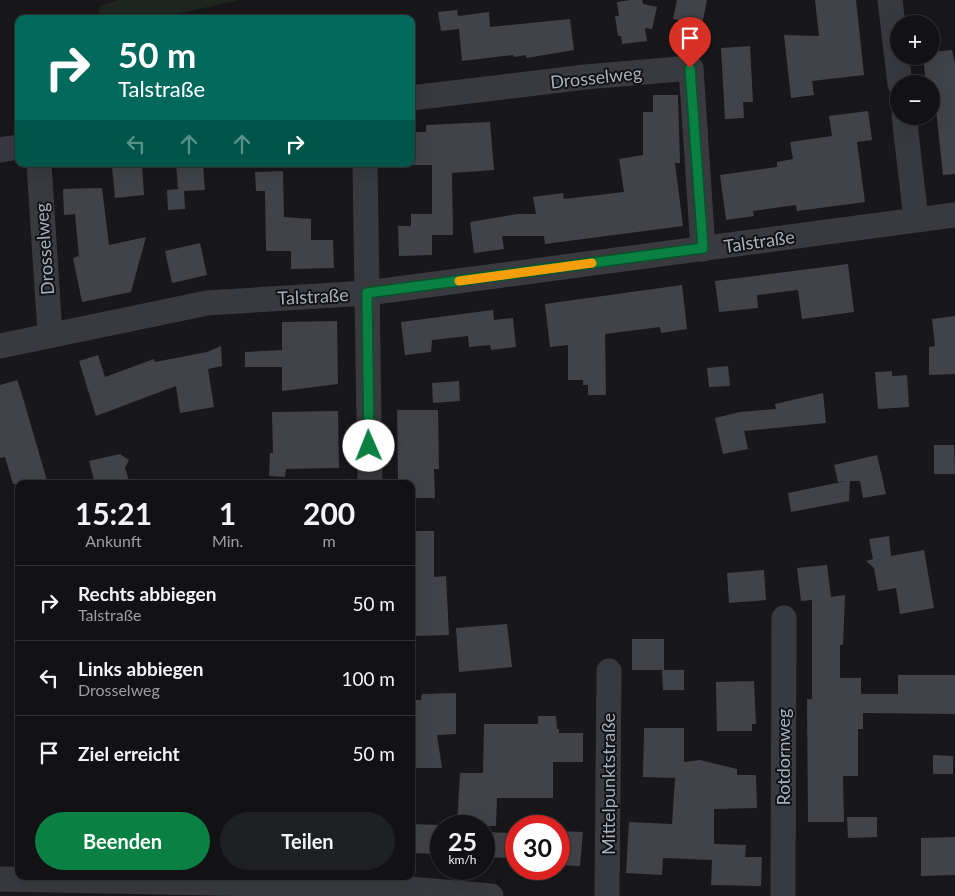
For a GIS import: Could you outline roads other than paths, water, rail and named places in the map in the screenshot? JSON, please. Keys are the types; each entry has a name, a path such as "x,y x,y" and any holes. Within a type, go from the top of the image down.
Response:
{"street":[{"path":"890,0 899,75"},
{"name":"Drosselweg","path":"415,98 585,77 690,68 703,248"},
{"path":"905,125 916,218"},
{"path":"0,150 15,148"},
{"name":"Drosselweg","path":"39,167 50,334"},
{"path":"365,167 370,480"},
{"name":"Talstraße","path":"0,346 50,334 206,303 367,293 916,218 955,215"},
{"name":"Rotdornweg","path":"783,896 784,618"},
{"name":"Mittelpunktstraße","path":"607,896 609,671"},
{"path":"0,879 15,879"},
{"path":"55,880 385,886 491,896"}]}
